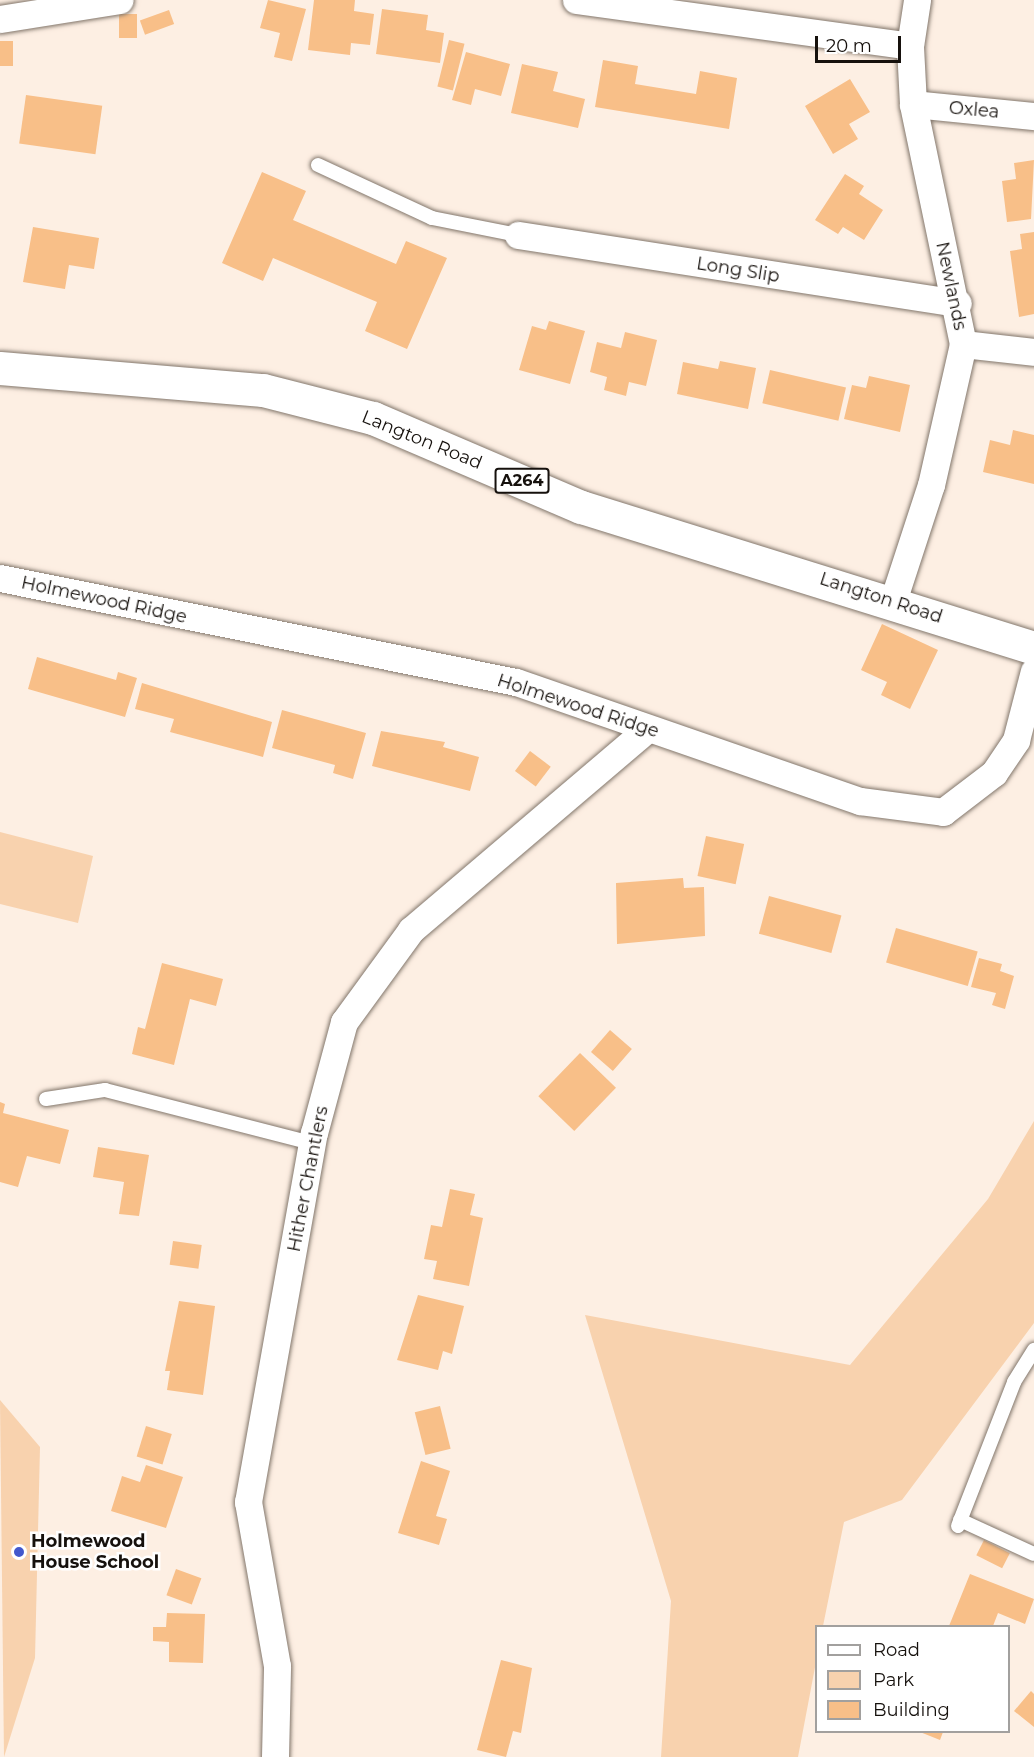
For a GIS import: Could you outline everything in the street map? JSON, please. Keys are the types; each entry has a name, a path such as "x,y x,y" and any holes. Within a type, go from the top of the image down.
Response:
{"main road":[{"name":"Langton Road","path":"0,369 263,390 373,418 581,507 893,601 1034,648"}],"street":[{"path":"0,20 120,0"},
{"path":"576,0 910,46"},
{"name":"Newlands","path":"893,601 931,485 963,344 958,303 913,104 910,46 917,0"},
{"name":"Oxlea","path":"913,104 1034,116"},
{"name":"Long Slip","path":"518,235 958,303"},
{"path":"963,344 1034,352"},
{"name":"Holmewood Ridge","path":"0,578 516,682 860,801 943,812 994,773 1016,740 1034,671"},
{"name":"Hither Chantlers","path":"275,1757 277,1666 248,1502 312,1143 344,1022 411,930 648,728"}],"lane":[{"path":"318,165 432,218 518,235"},
{"path":"46,1099 105,1090 312,1143"},
{"path":"1034,1350 1014,1382 959,1523 1034,1554"}],"green space":[{"path":"0,832 93,856 78,923 0,904"},
{"path":"1034,1121 1034,1323 902,1500 844,1522 823,1625 815,1625 815,1667 798,1757 661,1757 671,1601 585,1315 850,1365 988,1199"},
{"name":"Holmewood House School","path":"0,1400 40,1447 35,1658 4,1757"}],"building":[{"path":"268,0 306,9 292,61 274,57 280,33 260,28"},
{"path":"314,0 355,0 354,11 374,14 370,45 351,43 350,55 308,50"},
{"path":"382,9 428,15 426,30 444,33 440,63 376,54"},
{"path":"169,10 174,24 145,35 140,21"},
{"path":"119,14 137,14 137,38 119,38"},
{"path":"449,40 465,44 453,90 437,87"},
{"path":"0,41 13,41 13,66 0,66"},
{"path":"466,52 510,64 501,96 475,89 471,105 452,100"},
{"path":"603,60 638,66 635,84 696,94 700,71 737,78 729,129 595,107"},
{"path":"522,64 558,72 553,91 585,99 578,128 511,113"},
{"path":"850,79 870,112 849,124 858,139 833,154 805,106"},
{"path":"26,95 102,106 95,154 19,144"},
{"path":"1034,160 1031,219 1007,222 1002,181 1016,179 1014,163"},
{"path":"262,172 306,191 293,220 396,264 406,241 447,258 407,349 365,331 377,302 273,258 263,281 222,263"},
{"path":"845,174 864,186 859,194 883,210 864,240 843,227 838,234 815,220"},
{"path":"33,227 99,238 94,269 69,265 65,289 23,282"},
{"path":"1034,232 1034,314 1019,317 1010,251 1022,249 1020,234"},
{"path":"549,321 585,331 570,384 519,370 532,326 546,330"},
{"path":"625,332 657,340 646,386 629,382 626,396 604,390 607,377 590,372 597,342 621,348"},
{"path":"720,361 756,368 748,409 677,394 683,362 718,369"},
{"path":"770,370 846,388 838,421 762,403"},
{"path":"869,376 910,385 900,432 844,419 852,385 866,388"},
{"path":"1013,430 1034,435 1034,484 983,472 990,440 1010,445"},
{"path":"882,624 938,650 910,709 881,695 887,682 861,670"},
{"path":"37,657 116,680 118,672 137,678 125,717 28,689"},
{"path":"142,683 272,722 263,757 170,732 174,719 135,709"},
{"path":"282,710 366,733 353,779 333,773 335,765 272,748"},
{"path":"381,731 445,742 443,747 479,757 470,791 372,766"},
{"path":"530,751 551,767 536,787 515,771"},
{"path":"706,836 744,844 736,884 697,876"},
{"path":"683,878 684,888 704,887 705,936 617,944 616,883"},
{"path":"769,896 841,915 831,953 759,934"},
{"path":"896,928 978,951 968,986 886,963"},
{"path":"979,958 1002,964 1000,971 1014,976 1005,1009 992,1005 996,993 971,987"},
{"path":"162,963 223,979 216,1006 190,999 174,1065 132,1054 138,1027 145,1029"},
{"path":"610,1030 632,1049 613,1071 591,1052"},
{"path":"580,1053 616,1088 574,1131 538,1096"},
{"path":"0,1102 5,1104 3,1113 69,1130 60,1164 27,1156 18,1187 0,1182"},
{"path":"98,1147 149,1155 139,1216 119,1214 124,1182 93,1177"},
{"path":"450,1189 475,1194 470,1215 483,1218 469,1286 433,1279 437,1261 424,1259 431,1225 442,1227"},
{"path":"173,1241 202,1245 198,1269 170,1265"},
{"path":"418,1295 464,1306 452,1354 443,1351 438,1370 397,1360"},
{"path":"179,1301 215,1306 203,1395 167,1390 170,1371 165,1371"},
{"path":"440,1406 451,1449 425,1455 415,1412"},
{"path":"146,1426 172,1434 162,1464 137,1457"},
{"path":"421,1461 450,1471 436,1516 447,1519 439,1545 398,1533"},
{"path":"146,1465 183,1477 166,1528 111,1511 122,1476 140,1482"},
{"path":"984,1540 1010,1553 1002,1568 976,1555"},
{"path":"176,1569 201,1578 192,1605 166,1595"},
{"path":"970,1574 1034,1599 1025,1624 998,1613 993,1625 949,1625"},
{"path":"167,1613 205,1614 203,1663 169,1662 169,1642 153,1641 153,1627 166,1627"},
{"path":"501,1660 532,1668 521,1733 513,1731 506,1757 477,1750"},
{"path":"1031,1691 1034,1694 1034,1727 1014,1711"},
{"path":"922,1733 943,1733 940,1740"}],"place":[{"name":"Holmewood House School","path":"19,1552"}]}
